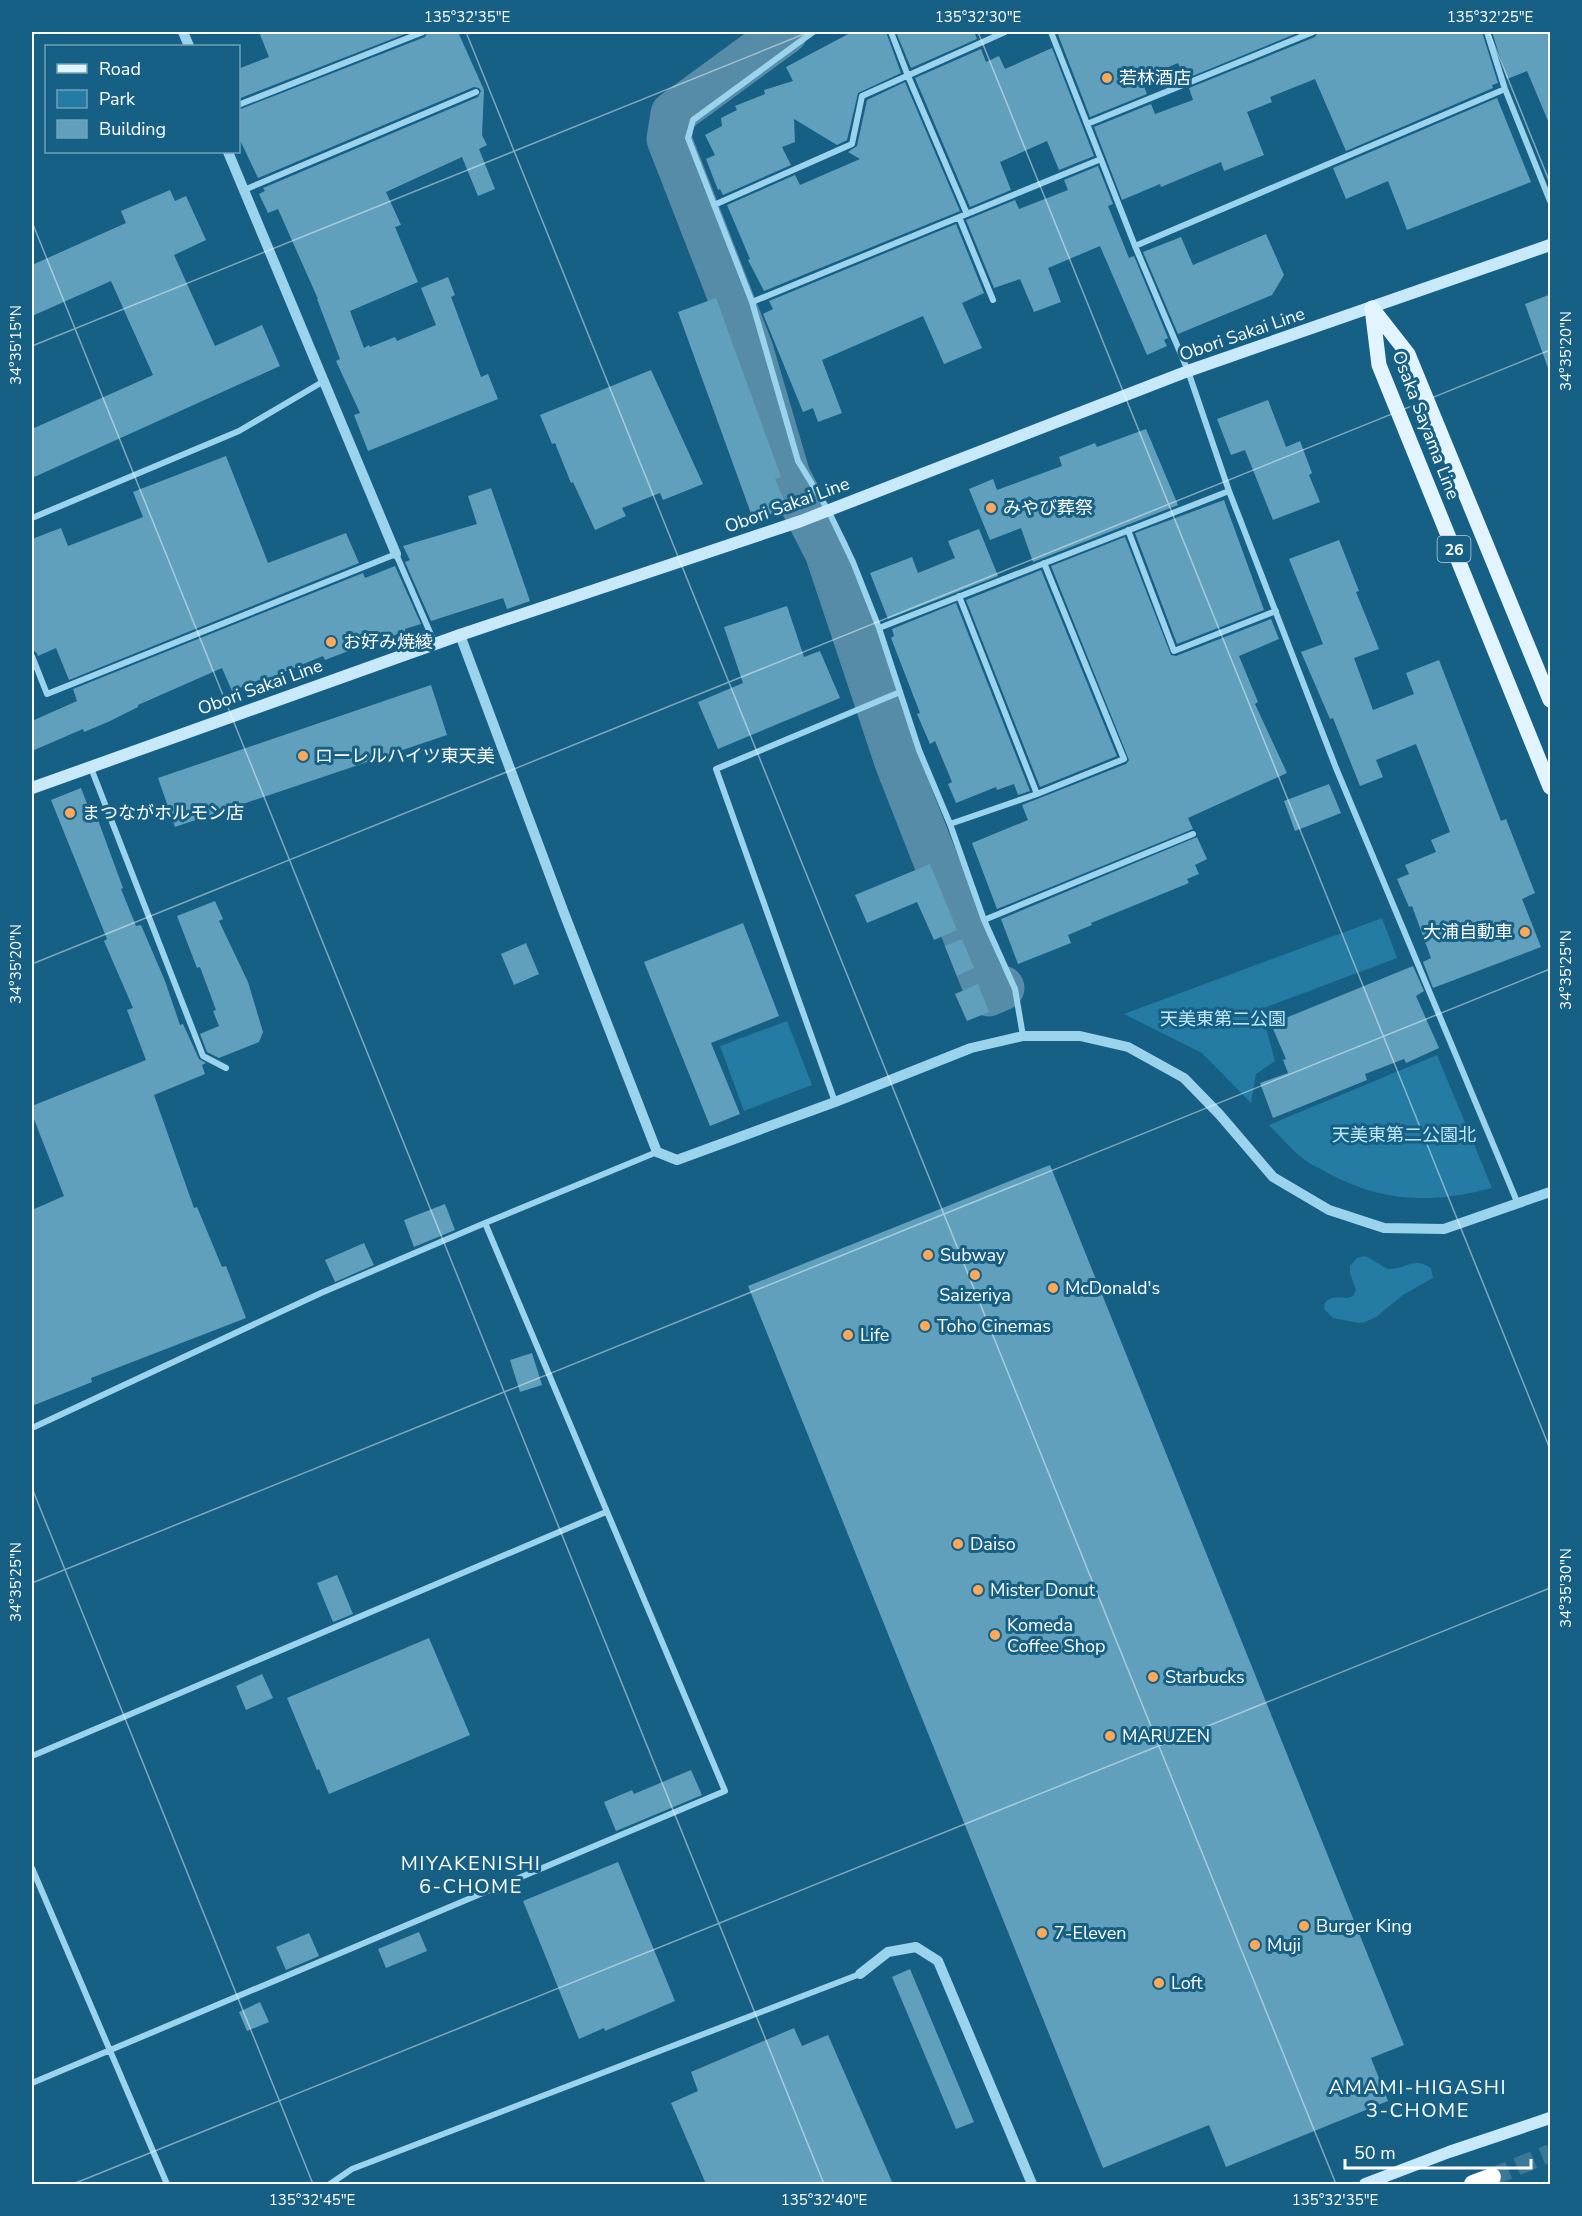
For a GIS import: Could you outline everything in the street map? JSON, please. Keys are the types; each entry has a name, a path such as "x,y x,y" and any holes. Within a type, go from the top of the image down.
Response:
{"highway":[{"path":"1473,2184 1492,2177"}],"main road":[{"name":"Obori Sakai Line","path":"32,788 460,635 801,521 1188,371 1551,245"},
{"name":"Osaka Sayama Line","path":"1372,308 1408,354 1551,700"},
{"name":"Osaka Sayama Line","path":"1372,308 1379,364 1551,787"},
{"path":"1365,2184 1449,2152 1551,2118"}],"street":[{"path":"240,104 423,32"},
{"path":"813,32 693,120 688,138 752,302 798,461 823,512 853,562 879,628 919,750 950,824 984,920 1016,989 1023,1036"},
{"path":"891,32 967,214"},
{"path":"714,205 852,144 862,96 1005,32"},
{"path":"1051,32 1135,246 1188,371 1229,490 1340,778 1518,1204"},
{"path":"1087,124 1312,32"},
{"path":"1487,32 1505,89 1551,201"},
{"path":"1135,246 1505,89"},
{"path":"244,190 476,92"},
{"path":"228,153 435,644"},
{"path":"752,302 1101,159"},
{"path":"959,217 993,300"},
{"path":"32,518 239,431 324,381"},
{"path":"879,628 1229,490"},
{"path":"1128,530 1174,651 1276,611"},
{"path":"32,656 47,694 396,554"},
{"path":"950,824 1037,794 1124,759 1044,563"},
{"path":"959,597 1037,794"},
{"path":"460,635 657,1152"},
{"path":"835,1102 716,769 900,692"},
{"path":"90,767 202,1056 226,1068"},
{"path":"984,920 1193,834"},
{"path":"32,1428 321,1293 657,1152 677,1160 835,1102 971,1048 1023,1036 1080,1036 1128,1047 1184,1077 1273,1177 1329,1210 1384,1228 1444,1229 1551,1192"},
{"path":"32,2083 725,1791 485,1223"},
{"path":"32,1756 606,1512"},
{"path":"32,1868 167,2184"},
{"path":"330,2184 352,2169 860,1974 888,1952 916,1947 938,1961 1032,2184"}],"green space":[{"name":"天美東第二公園","path":"1382,918 1397,958 1261,1009 1275,1061 1256,1074 1251,1103 1202,1053 1124,1014"},
{"path":"787,1021 812,1085 744,1111 720,1046"},
{"name":"天美東第二公園北","path":"1437,1055 1492,1188 1449,1197 1428,1198 1408,1198 1367,1190 1308,1162 1269,1125"},
{"path":"1364,1256 1389,1269 1419,1263 1431,1268 1433,1278 1403,1295 1376,1317 1365,1322 1333,1318 1324,1309 1325,1303 1331,1298 1353,1296 1356,1290 1350,1266 1357,1258"}],"building":[{"path":"259,32 410,32 240,98 240,68 269,57"},
{"path":"428,32 458,32 484,90 482,135 487,145 479,149 495,189 478,196 462,157 386,192 401,225 395,227 418,282 350,311 364,348 395,337 397,341 436,325 421,288 448,277 455,295 451,297 481,377 488,374 498,399 368,451 354,415 360,413 336,361 340,359 318,299 278,209 268,213 259,194 265,191 263,188 478,97 481,91 474,87 258,178 240,140 240,109 425,37"},
{"path":"852,32 886,32 901,73 858,93 847,140 837,145 794,119 795,142 782,147 791,165 723,195 720,189 718,190 706,159 715,155 705,135 722,126 721,118 737,110 735,106 765,94 764,90 793,81 786,67"},
{"path":"896,32 974,32 977,39 911,68"},
{"path":"1057,32 1300,32 1185,79 1178,63 1141,79 1147,94 1090,117"},
{"path":"1318,32 1482,32 1498,83 1492,85 1493,88 1346,151 1315,79 1270,97 1272,102 1247,112 1264,155 1224,171 1221,162 1161,187 1160,184 1122,200 1094,127 1151,104 1155,114 1193,100 1189,88 1315,37"},
{"path":"1492,32 1551,32 1551,128 1527,71 1507,79"},
{"path":"1052,48 1094,156 1059,170 1047,141 1000,162 1011,190 970,207 915,78 981,49 986,62 999,56 1005,69"},
{"path":"905,82 960,211 764,291 748,260 750,259 727,205 795,175 800,185 860,159 848,152 857,146 867,100"},
{"path":"1497,98 1531,182 1407,230 1388,181 1346,199 1333,168"},
{"path":"1098,166 1113,204 1108,206 1129,258 1134,256 1168,338 1164,340 1167,346 1147,355 1100,246 1048,268 1061,302 1034,312 1020,279 994,288 966,220 1015,200 1019,209 1068,190 1064,180"},
{"path":"170,190 175,201 186,196 206,240 174,255 215,346 262,325 280,366 32,478 32,429 153,375 111,281 32,316 32,265 126,223 121,211"},
{"path":"956,224 984,293 962,303 982,348 944,364 923,316 822,360 842,413 818,422 813,408 803,412 763,314 773,309 769,301"},
{"path":"1266,234 1284,275 1272,295 1178,334 1143,252 1181,237 1193,265"},
{"path":"1551,294 1551,367 1548,368 1525,304"},
{"path":"716,298 781,477 775,479 787,507 761,518 760,516 753,519 678,312"},
{"path":"651,370 703,484 663,500 660,493 622,508 626,516 595,530 540,415"},
{"path":"1268,400 1286,447 1300,441 1312,473 1309,475 1320,502 1273,520 1245,450 1231,455 1217,419"},
{"path":"1146,429 1178,505 1033,562 1021,528 990,540 969,489 993,479 997,490 1062,466 1059,457 1095,443 1097,447"},
{"path":"226,456 268,563 346,533 359,563 69,680 56,648 38,656 32,651 32,539 61,528 68,546 143,517 133,492"},
{"path":"491,488 530,601 507,609 503,598 431,621 405,562 410,560 403,546 477,524 468,496"},
{"path":"1224,500 1264,610 1177,644 1135,533"},
{"path":"979,529 998,576 888,619 870,573 912,557 918,573 955,558 948,541"},
{"path":"1125,537 1171,655 1176,656 1271,619 1279,639 1239,656 1258,702 1255,704 1287,773 1188,818 1193,829 997,909 972,843 1028,820 1022,805 1126,764 1129,760 1051,566"},
{"path":"1339,540 1359,591 1356,592 1379,649 1354,658 1373,710 1414,694 1406,673 1439,660 1501,821 1506,819 1535,893 1522,899 1541,947 1433,988 1423,962 1431,958 1412,906 1409,907 1397,879 1409,874 1405,865 1436,852 1431,840 1450,832 1416,744 1376,760 1383,777 1360,786 1333,718 1330,719 1301,652 1323,644 1289,559"},
{"path":"395,566 421,624 325,660 323,656 232,691 222,668 138,705 108,722 84,732 83,729 32,751 32,721 77,701 73,689 363,573 365,578"},
{"path":"1041,570 1117,756 1040,787 966,600"},
{"path":"956,603 1030,791 1018,795 1014,784 997,790 996,787 956,803 948,784 952,782 935,741 930,744 917,714 920,713 891,638 894,636 892,629"},
{"path":"787,606 804,657 820,651 840,698 718,749 698,702 743,683 724,627"},
{"name":"ローレルハイツ東天美","path":"431,685 447,735 175,827 158,778"},
{"path":"1329,784 1341,813 1295,831 1284,801"},
{"path":"81,788 94,822 98,820 123,888 121,889 136,926 141,925 165,981 180,1025 183,1024 199,1059 206,1063 202,1065 205,1074 154,1095 194,1208 197,1207 222,1267 226,1266 246,1318 91,1378 92,1382 32,1406 32,1210 64,1196 32,1114 32,1106 146,1060 127,1010 133,1008 104,941 107,939 51,800"},
{"path":"1197,837 1207,859 1195,865 1199,874 1187,879 1189,883 1091,923 1092,925 1068,935 1071,943 1018,964 1001,919"},
{"path":"930,864 957,930 934,940 917,902 867,923 855,895"},
{"path":"215,901 223,919 219,921 248,982 263,1032 259,1042 219,1058 207,1052 200,1034 219,1026 213,1011 216,1010 177,916"},
{"path":"743,923 779,1016 711,1043 740,1114 710,1126 644,962"},
{"path":"962,939 974,968 957,976 945,946"},
{"path":"526,943 539,974 514,985 501,954"},
{"path":"1413,966 1424,991 1416,996 1439,1048 1406,1063 1404,1059 1365,1074 1367,1080 1273,1118 1260,1083 1288,1073 1283,1060 1286,1059 1271,1024"},
{"path":"978,984 989,1012 967,1021 955,994"},
{"path":"1050,1165 1404,2045 1371,2058 1388,2101 1226,2167 1209,2125 1103,2168 748,1286"},
{"path":"445,1204 455,1230 414,1247 404,1220"},
{"path":"364,1243 374,1265 335,1282 325,1260"},
{"path":"532,1353 542,1385 520,1392 510,1360"},
{"path":"337,1575 353,1614 333,1622 317,1583"},
{"path":"429,1638 470,1735 329,1794 287,1698"},
{"path":"262,1674 273,1698 246,1710 236,1686"},
{"path":"691,1770 702,1795 616,1831 604,1802 632,1790 634,1794"},
{"path":"618,1862 675,2001 605,2031 604,2028 579,2039 523,1901"},
{"path":"419,1932 427,1951 386,1968 378,1949"},
{"path":"309,1933 319,1956 286,1970 276,1947"},
{"path":"910,1969 974,2122 956,2129 892,1977"},
{"path":"260,2002 269,2022 247,2031 239,2012"},
{"path":"794,2028 802,2046 828,2035 893,2184 706,2184 671,2103 698,2091 691,2072"}],"waterway":[{"path":"785,32 673,114 669,139 751,350 788,476 827,552 897,762 988,994 1002,988"}],"tunnel":[{"path":"1492,2177 1550,2153"}],"place":[{"name":"若林酒店","path":"1107,78"},
{"name":"みやび葬祭","path":"991,508"},
{"name":"お好み焼綾","path":"331,642"},
{"name":"ローレルハイツ東天美","path":"303,756"},
{"name":"まつながホルモン店","path":"70,813"},
{"name":"大浦自動車","path":"1525,932"},
{"name":"Subway","path":"928,1255"},
{"name":"Saizeriya","path":"975,1275"},
{"name":"McDonald's","path":"1053,1288"},
{"name":"Toho Cinemas","path":"925,1326"},
{"name":"Life","path":"848,1335"},
{"name":"Daiso","path":"958,1544"},
{"name":"Mister Donut","path":"978,1590"},
{"name":"Komeda Coffee Shop","path":"995,1635"},
{"name":"Starbucks","path":"1153,1677"},
{"name":"MARUZEN","path":"1110,1736"},
{"name":"Burger King","path":"1304,1926"},
{"name":"7-Eleven","path":"1042,1933"},
{"name":"Muji","path":"1255,1945"},
{"name":"Loft","path":"1159,1983"}],"district":[{"name":"MIYAKENISHI 6-CHOME","path":"471,1874"},
{"name":"AMAMI-HIGASHI 3-CHOME","path":"1418,2098"}]}
